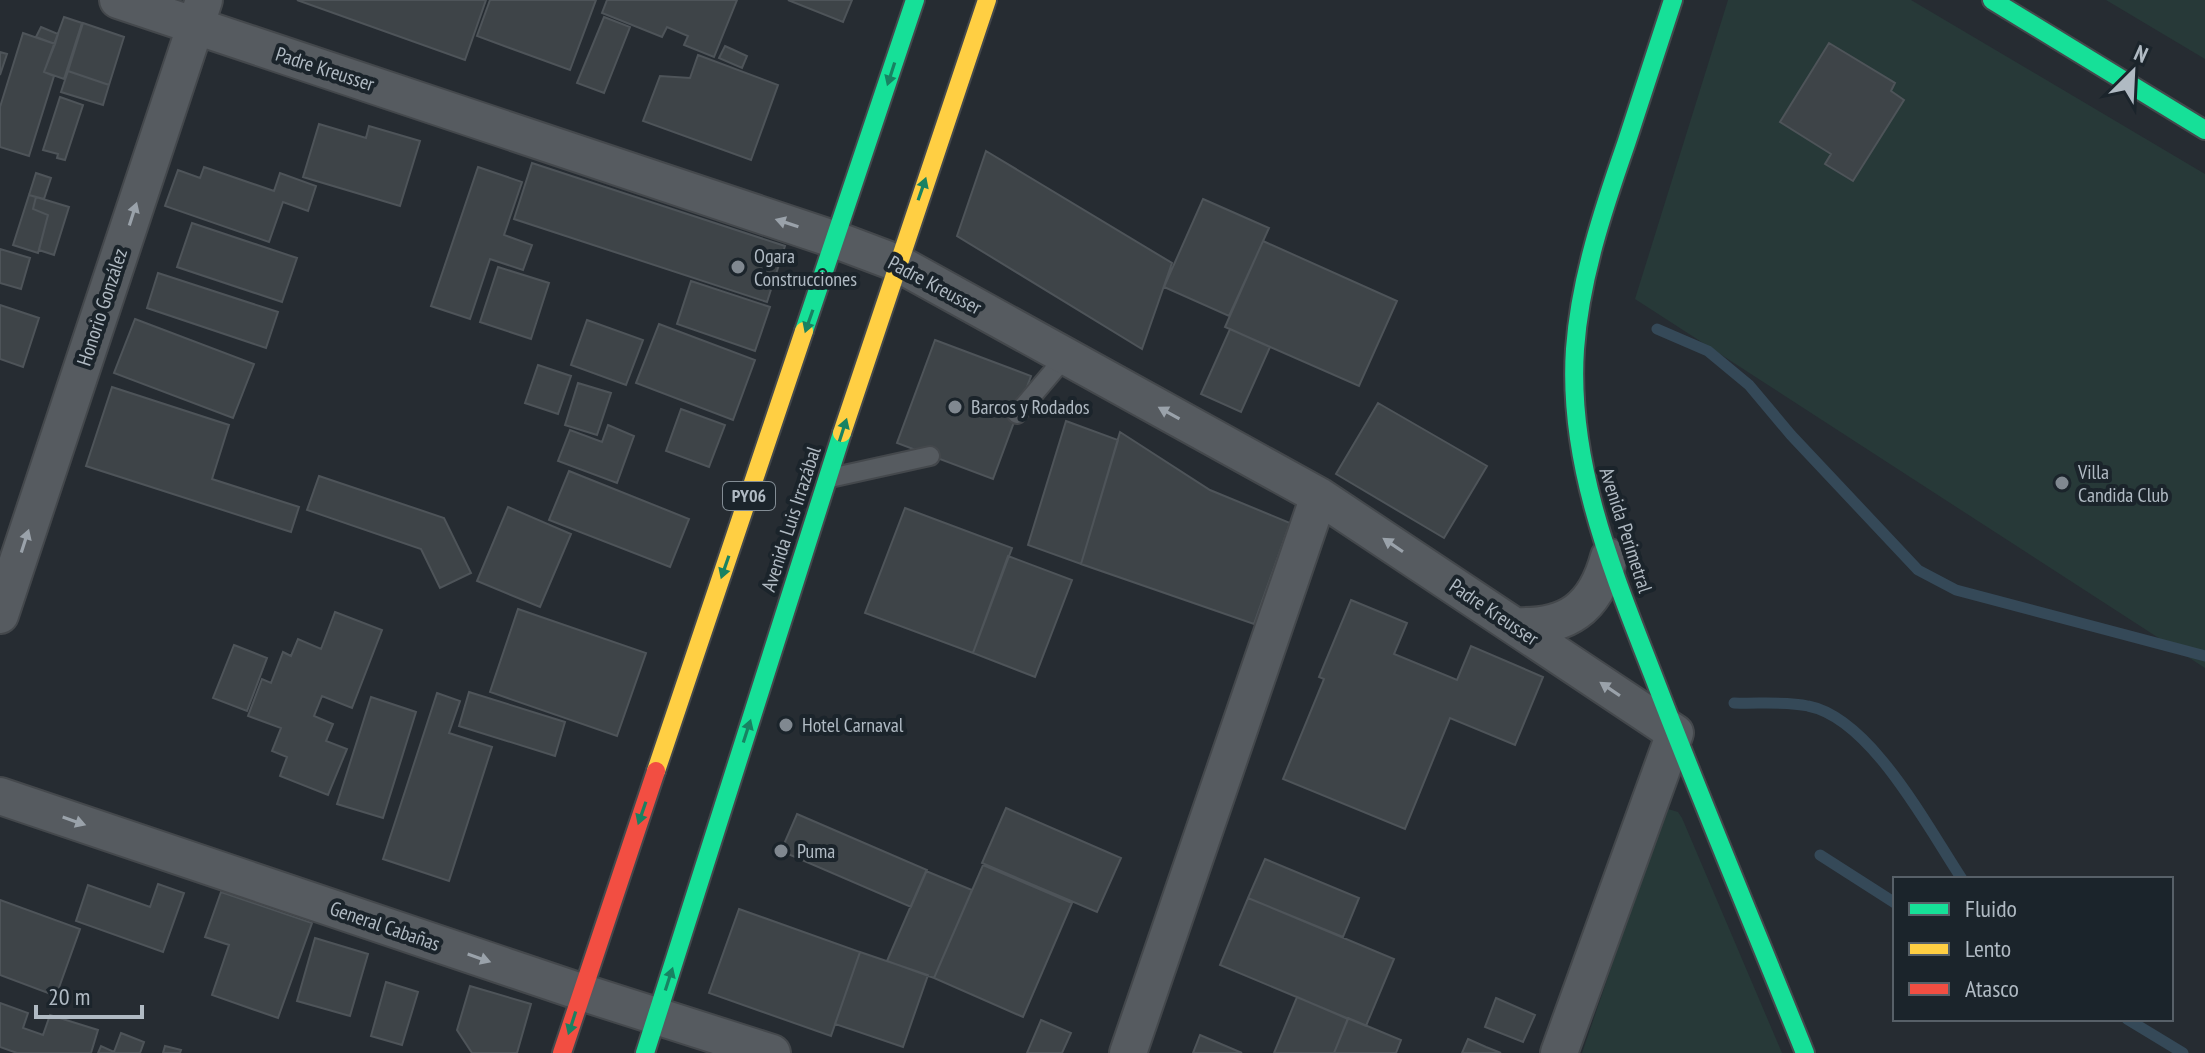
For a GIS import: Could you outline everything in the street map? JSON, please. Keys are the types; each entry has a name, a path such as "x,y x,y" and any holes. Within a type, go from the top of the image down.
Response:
{"main road":[{"name":"PY06","path":"562,1053 915,0"},
{"name":"Avenida Luis Irrazábal","path":"645,1053 897,263 987,0"},
{"name":"Avenida Perimetral","path":"1673,0 1594,243 1579,310 1574,374 1577,424 1584,474 1609,557 1675,733 1805,1053"},
{"path":"1992,0 2205,130"}],"street":[{"name":"Padre Kreusser","path":"118,0 200,13 897,263 1319,496 1675,733"},
{"name":"Honorio González","path":"0,615 200,13"},
{"path":"1128,1053 1319,496"},
{"path":"1515,626 1540,627 1571,616 1596,590 1609,557"},
{"path":"1559,1053 1675,733"},
{"name":"General Cabañas","path":"0,796 581,992 772,1053"}],"lane":[{"path":"1017,414 1066,356"},
{"path":"827,479 930,456"}],"shaded area":[{"name":"Villa Candida Club","path":"1728,0 1911,0 2205,174 2205,668 1635,299"},
{"path":"2106,0 2205,0 2205,59"},
{"path":"1668,809 1678,812 1682,818 1782,1053 1582,1053"}],"building":[{"path":"297,0 486,0 465,60"},
{"path":"490,0 596,0 570,70 477,36"},
{"path":"607,0 737,0 714,57 684,45 688,36 667,27 662,37 602,13"},
{"path":"788,0 852,0 843,22"},
{"path":"64,17 82,23 64,79 44,72"},
{"path":"604,17 630,27 604,93 577,83"},
{"path":"83,23 124,37 109,85 68,71"},
{"path":"41,27 58,34 55,44 36,37"},
{"path":"23,33 55,44 44,72 54,76 29,156 0,147 0,107"},
{"path":"1829,43 1895,83 1891,91 1904,100 1853,181 1825,164 1831,154 1780,122"},
{"path":"725,46 747,56 742,68 719,58"},
{"path":"0,52 7,54 0,75"},
{"path":"698,55 778,85 751,160 643,121 660,76 690,78"},
{"path":"68,71 109,85 103,105 61,92"},
{"path":"60,97 83,105 65,160 57,158 58,154 43,150"},
{"path":"319,124 366,138 369,126 420,141 400,206 303,177"},
{"path":"986,151 1172,263 1142,349 957,236"},
{"path":"532,163 785,246 767,302 514,219"},
{"path":"204,167 274,191 280,173 316,186 308,211 283,202 269,242 165,206 178,170 200,178"},
{"path":"478,167 522,182 504,235 532,245 523,270 490,259 470,319 431,306"},
{"path":"36,173 51,178 44,199 29,195"},
{"path":"29,195 36,197 33,209 48,215 38,253 13,245"},
{"path":"36,197 69,207 54,255 39,250 48,215 33,209"},
{"path":"1203,199 1269,228 1229,316 1164,287"},
{"path":"192,223 297,258 282,302 177,267"},
{"path":"1263,241 1397,301 1359,386 1225,327"},
{"path":"0,249 30,258 21,289 0,283"},
{"path":"498,267 549,283 531,339 480,322"},
{"path":"158,273 278,312 266,348 147,308"},
{"path":"691,281 770,307 755,351 677,324"},
{"path":"0,305 39,318 23,367 0,359"},
{"path":"135,319 254,364 233,418 114,373"},
{"path":"587,320 643,340 626,385 571,365"},
{"path":"659,324 755,360 733,420 636,383"},
{"path":"1230,329 1270,347 1241,412 1201,394"},
{"path":"935,340 1031,376 993,479 897,443"},
{"path":"538,365 571,376 558,414 525,403"},
{"path":"578,383 611,393 597,435 565,425"},
{"path":"112,387 229,425 212,479 299,507 291,532 86,466"},
{"path":"1378,403 1487,466 1444,538 1336,474"},
{"path":"681,409 725,425 709,467 666,451"},
{"path":"1066,421 1118,440 1081,564 1028,545"},
{"path":"608,425 634,436 617,483 558,461 570,430 602,442"},
{"path":"1120,432 1210,490 1290,523 1254,624 1081,564"},
{"path":"569,471 689,519 670,567 549,520"},
{"path":"319,476 444,518 471,573 440,588 421,549 307,510"},
{"path":"508,507 571,534 540,607 477,581"},
{"path":"905,508 1012,548 973,653 865,613"},
{"path":"1008,556 1072,580 1035,677 973,653"},
{"path":"1351,600 1407,623 1394,654 1457,680 1471,646 1543,677 1515,745 1450,718 1405,829 1283,779 1324,679 1319,677"},
{"path":"518,609 646,653 617,736 490,692"},
{"path":"335,612 382,630 352,708 322,696 314,716 333,724 326,741 347,749 328,795 280,776 287,757 272,751 281,728 248,716 262,679 271,683 283,652 291,656 298,639 321,649"},
{"path":"234,645 267,658 247,711 213,698"},
{"path":"469,692 565,722 555,756 459,726"},
{"path":"437,693 460,701 449,733 492,747 449,881 383,859"},
{"path":"371,697 416,712 383,818 337,804"},
{"path":"1006,808 1121,858 1097,912 982,863"},
{"path":"797,814 927,870 911,907 781,851"},
{"path":"1265,859 1359,898 1343,937 1248,898"},
{"path":"983,865 1072,903 1023,1017 934,978"},
{"path":"926,871 972,890 934,978 887,961"},
{"path":"158,884 184,893 163,952 76,921 88,885 150,907"},
{"path":"221,892 312,923 278,1018 212,995 229,945 205,937"},
{"path":"1248,898 1394,959 1366,1026 1220,965"},
{"path":"0,900 80,929 56,996 0,975"},
{"path":"739,909 860,952 831,1036 709,993"},
{"path":"315,938 368,954 350,1016 297,1001"},
{"path":"860,952 928,975 903,1047 835,1024"},
{"path":"386,982 418,992 402,1045 371,1036"},
{"path":"470,986 531,1004 517,1053 472,1053 457,1030"},
{"path":"1297,997 1348,1019 1334,1053 1274,1053"},
{"path":"1496,998 1535,1015 1523,1042 1485,1027"},
{"path":"0,1003 28,1013 23,1028 43,1035 50,1015 98,1030 91,1053 17,1053 0,1047"},
{"path":"1348,1018 1401,1040 1396,1053 1334,1053"},
{"path":"1041,1020 1071,1033 1062,1053 1027,1053"},
{"path":"121,1033 144,1042 140,1053 98,1053 101,1046 114,1052"},
{"path":"1200,1035 1242,1053 1193,1053"},
{"path":"1468,1039 1486,1047 1501,1053 1462,1053"},
{"path":"165,1046 181,1050 180,1053 163,1053"}],"waterway":[{"path":"1657,329 1708,351 1749,385 1791,435 1918,570 1956,590 2205,656"},
{"path":"1734,703 1808,706 1831,715 1854,731 1896,778 1961,877"},
{"path":"1820,855 1893,902"},
{"path":"2130,1021 2183,1053"}],"traffic: fast":[{"path":"804,331 915,0"},
{"path":"1673,0 1587,271 1575,349 1579,437 1598,522 1626,606 1805,1053"},
{"path":"1992,0 2205,130"},
{"path":"645,1053 842,433"}],"traffic: slow":[{"path":"842,433 987,0"},
{"path":"656,771 804,331"}],"traffic: jam":[{"path":"562,1053 656,771"}],"place":[{"name":"Ogara Construcciones","path":"738,267"},
{"name":"Barcos y Rodados","path":"955,407"},
{"name":"Villa Candida Club","path":"2062,483"},
{"name":"Hotel Carnaval","path":"786,725"},
{"name":"Puma","path":"781,851"}]}
